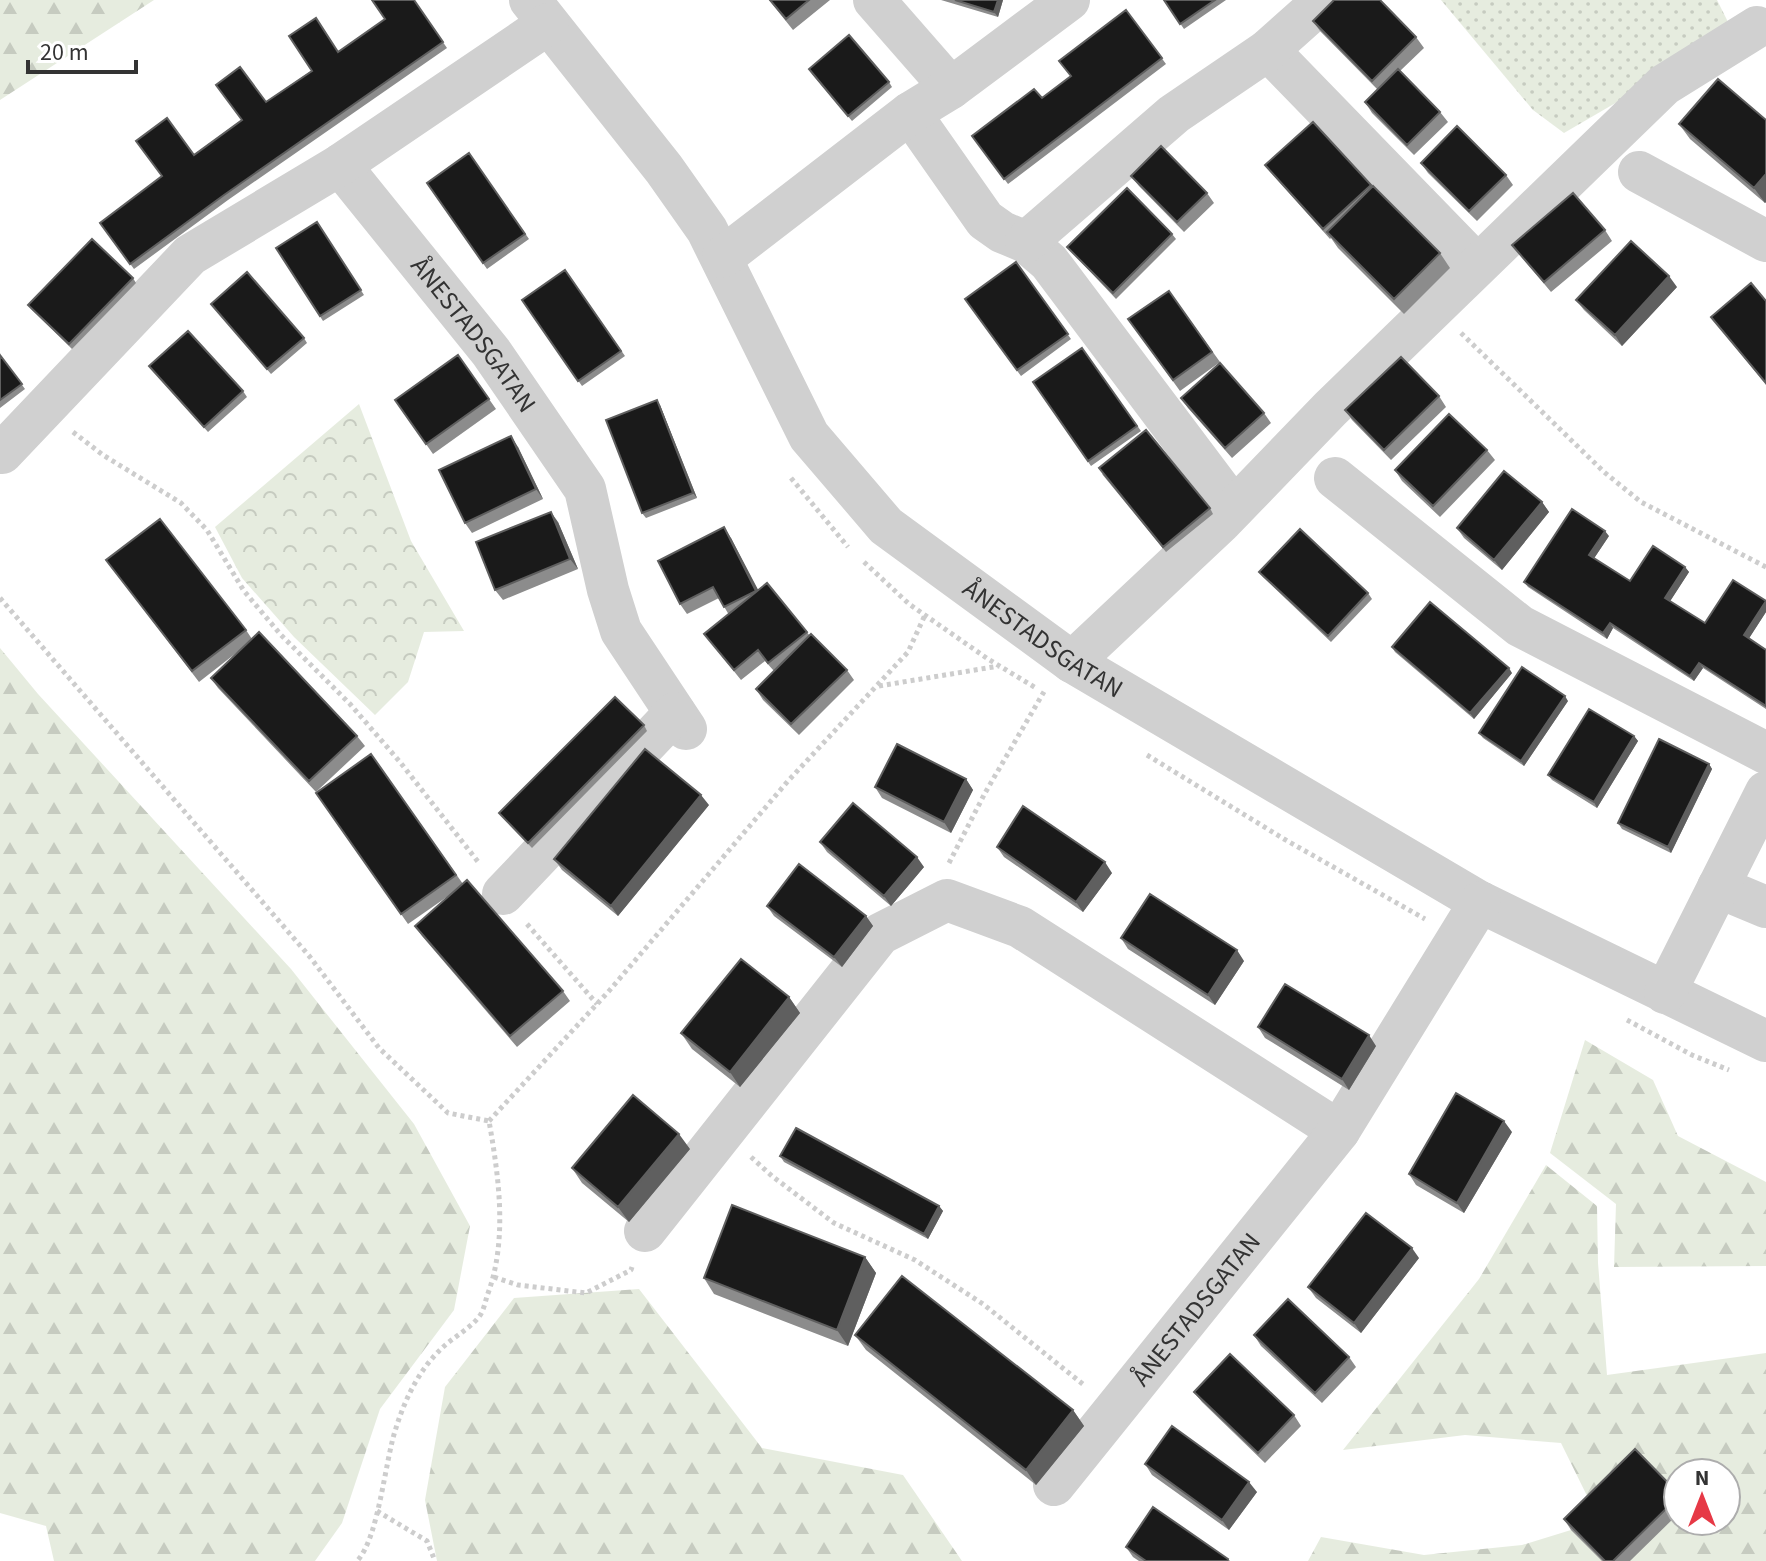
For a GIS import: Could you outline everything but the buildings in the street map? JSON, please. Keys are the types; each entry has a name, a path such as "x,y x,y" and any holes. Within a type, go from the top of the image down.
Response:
{"street":[{"path":"874,0 951,88"},
{"path":"723,257 910,113 951,88 1069,0"},
{"path":"1026,242 1174,114 1268,50 1308,5"},
{"name":"ÅNESTADSGATAN","path":"2,453 190,255 340,165 539,12 664,169 707,230 809,436 886,526 1072,662 1480,902 1766,1041"},
{"path":"1072,662 1234,508 1434,307 1664,85 1757,27"},
{"path":"1268,50 1477,265"},
{"path":"910,113 985,220 1002,232 1026,242 1049,262 1234,508"},
{"name":"ÅNESTADSGATAN","path":"340,165 491,352 585,489 608,590 621,631 680,721 503,894"},
{"path":"1639,172 1766,241"},
{"path":"1335,478 1520,626 1766,753"},
{"path":"1665,993 1766,792"},
{"path":"1718,887 1766,907"},
{"path":"645,1231 880,934 947,900 1020,927 1339,1131"},
{"name":"ÅNESTADSGATAN","path":"1054,1485 1339,1131 1480,902"}],"path":[{"path":"1434,307 1604,472 1641,502 1766,567"},
{"path":"43,409 103,455 181,503 207,530 244,591 281,635 360,715 553,956 597,1004"},
{"path":"0,598 300,945 379,1048 448,1113 489,1121"},
{"path":"489,1121 597,1004 788,781 908,652 925,615"},
{"path":"947,900 949,860 1043,692 1072,662"},
{"path":"878,686 999,666"},
{"path":"357,1561 364,1554 377,1511 396,1427 418,1375 439,1350 479,1317 494,1277 499,1230 498,1170 489,1121"},
{"path":"724,1132 772,1176 834,1223 915,1260 983,1304 1116,1408"},
{"path":"494,1277 518,1285 586,1293 631,1270 645,1231"},
{"path":"377,1511 427,1541 435,1561"}],"green space":[{"path":"0,0 154,0 0,100"},
{"path":"1441,0 1717,0 1734,34 1564,133 1533,110"},
{"path":"359,404 411,541 464,631 424,632 408,682 375,715 294,637 242,578 215,527"},
{"path":"0,648 38,694 291,969 414,1124 470,1226 454,1310 380,1409 342,1523 315,1561 54,1561 46,1526 0,1513"},
{"path":"1585,1040 1653,1080 1678,1136 1766,1182 1766,1266 1614,1267 1616,1204 1550,1153"},
{"path":"1546,1165 1597,1206 1607,1375 1766,1353 1766,1561 1308,1561 1321,1537 1424,1555 1522,1545 1571,1530 1593,1508 1561,1443 1465,1435 1343,1450 1479,1279"},
{"path":"639,1289 762,1448 903,1475 962,1561 437,1561 425,1500 445,1387 514,1298"}]}
